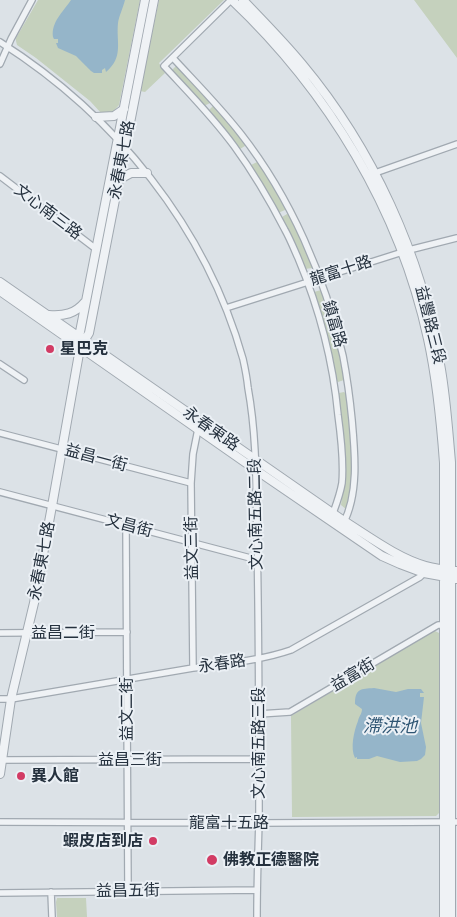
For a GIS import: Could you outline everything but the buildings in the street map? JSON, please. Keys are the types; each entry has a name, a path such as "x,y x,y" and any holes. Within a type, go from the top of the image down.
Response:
{"street":[{"path":"0,64 32,0"},
{"name":"永春東七路","path":"0,774 11,699 28,633 52,506 81,342 86,300 146,0"},
{"name":"永春東七路","path":"81,342 89,333 154,0"},
{"path":"173,58 232,0"},
{"name":"益豐路三段","path":"232,0 289,60 352,133 375,173 395,216 418,298 437,390 451,574"},
{"name":"益豐路三段","path":"243,0 298,58 327,103 373,187 405,251 425,298 441,365 448,424 454,520 451,574"},
{"name":"文心南五路二段","path":"0,42 70,93 96,117 147,173 172,207 198,248 226,308 244,361 251,404 256,470 258,659"},
{"name":"鎮富路","path":"331,517 342,483 341,441 328,347 307,282 286,231 233,145 164,66 173,58 214,102 254,152 290,210 329,304 343,357 354,439 354,483 350,509 342,525"},
{"path":"205,111 214,102"},
{"path":"96,117 114,116 124,109"},
{"path":"375,173 457,144"},
{"path":"242,159 254,152"},
{"path":"118,180 130,173 147,173"},
{"name":"文心南三路","path":"0,176 96,249"},
{"path":"278,217 290,210"},
{"name":"龍富十路","path":"226,308 405,251 457,238"},
{"name":"永春東路","path":"0,282 256,470 331,517"},
{"name":"永春東路","path":"0,291 81,342 255,460 382,556 400,564 425,570"},
{"path":"47,315 70,314 78,309 86,300"},
{"path":"0,364 24,380"},
{"path":"335,388 348,386"},
{"name":"益文三街","path":"193,668 191,483 198,428"},
{"name":"益昌一街","path":"0,433 191,483"},
{"name":"文昌街","path":"0,492 258,560"},
{"name":"益文二街","path":"126,526 128,892"},
{"path":"425,570 451,574"},
{"name":"永春路","path":"0,699 11,699 193,668 258,659 291,650 420,577 425,570"},
{"path":"451,574 444,625 453,911"},
{"path":"444,917 451,822 454,743 451,574"},
{"name":"益富街","path":"259,714 290,712 438,625 444,625"},
{"name":"益昌二街","path":"0,633 127,632"},
{"name":"文心南五路三段","path":"257,917 258,659"},
{"name":"益昌三街","path":"2,760 259,759"},
{"name":"龍富十五路","path":"0,822 451,822"},
{"name":"益昌五街","path":"0,893 256,890"},
{"path":"51,892 52,917"}],"green space":[{"path":"38,0 140,0 119,105 112,113 101,113 90,101 17,45 16,38"},
{"path":"159,0 224,0 159,63 165,73 145,92 140,91"},
{"path":"414,0 457,0 457,58"},
{"path":"176,66 210,103 204,106 172,70"},
{"path":"213,106 216,107 245,146 240,149 238,148 209,110"},
{"path":"257,162 286,208 285,210 278,213 252,169 251,165"},
{"path":"287,214 312,268 305,269 282,219"},
{"path":"321,290 337,342 344,380 338,382 325,327 314,293"},
{"path":"344,392 346,394 351,439 352,481 347,510 341,505 343,490 343,439 339,393"},
{"path":"433,631 440,635 439,813 436,816 292,817 291,716"},
{"path":"57,898 86,898 87,917 57,917"}],"water":[{"path":"71,0 125,0 118,23 117,55 112,66 106,72 105,68 102,70 102,73 94,73 76,56 58,48 56,43 58,43 58,39 53,37 54,27 58,17"},
{"name":"滯洪池","path":"374,688 396,692 408,689 421,689 424,693 420,693 420,697 424,697 421,723 426,747 425,755 421,759 400,762 377,756 369,759 355,758 353,740 358,719 362,712 362,709 355,704 356,695 362,689"}],"place":[{"name":"星巴克","path":"50,349"},
{"name":"異人館","path":"21,776"},
{"name":"蝦皮店到店","path":"153,841"},
{"name":"佛教正德醫院","path":"212,860"}]}
